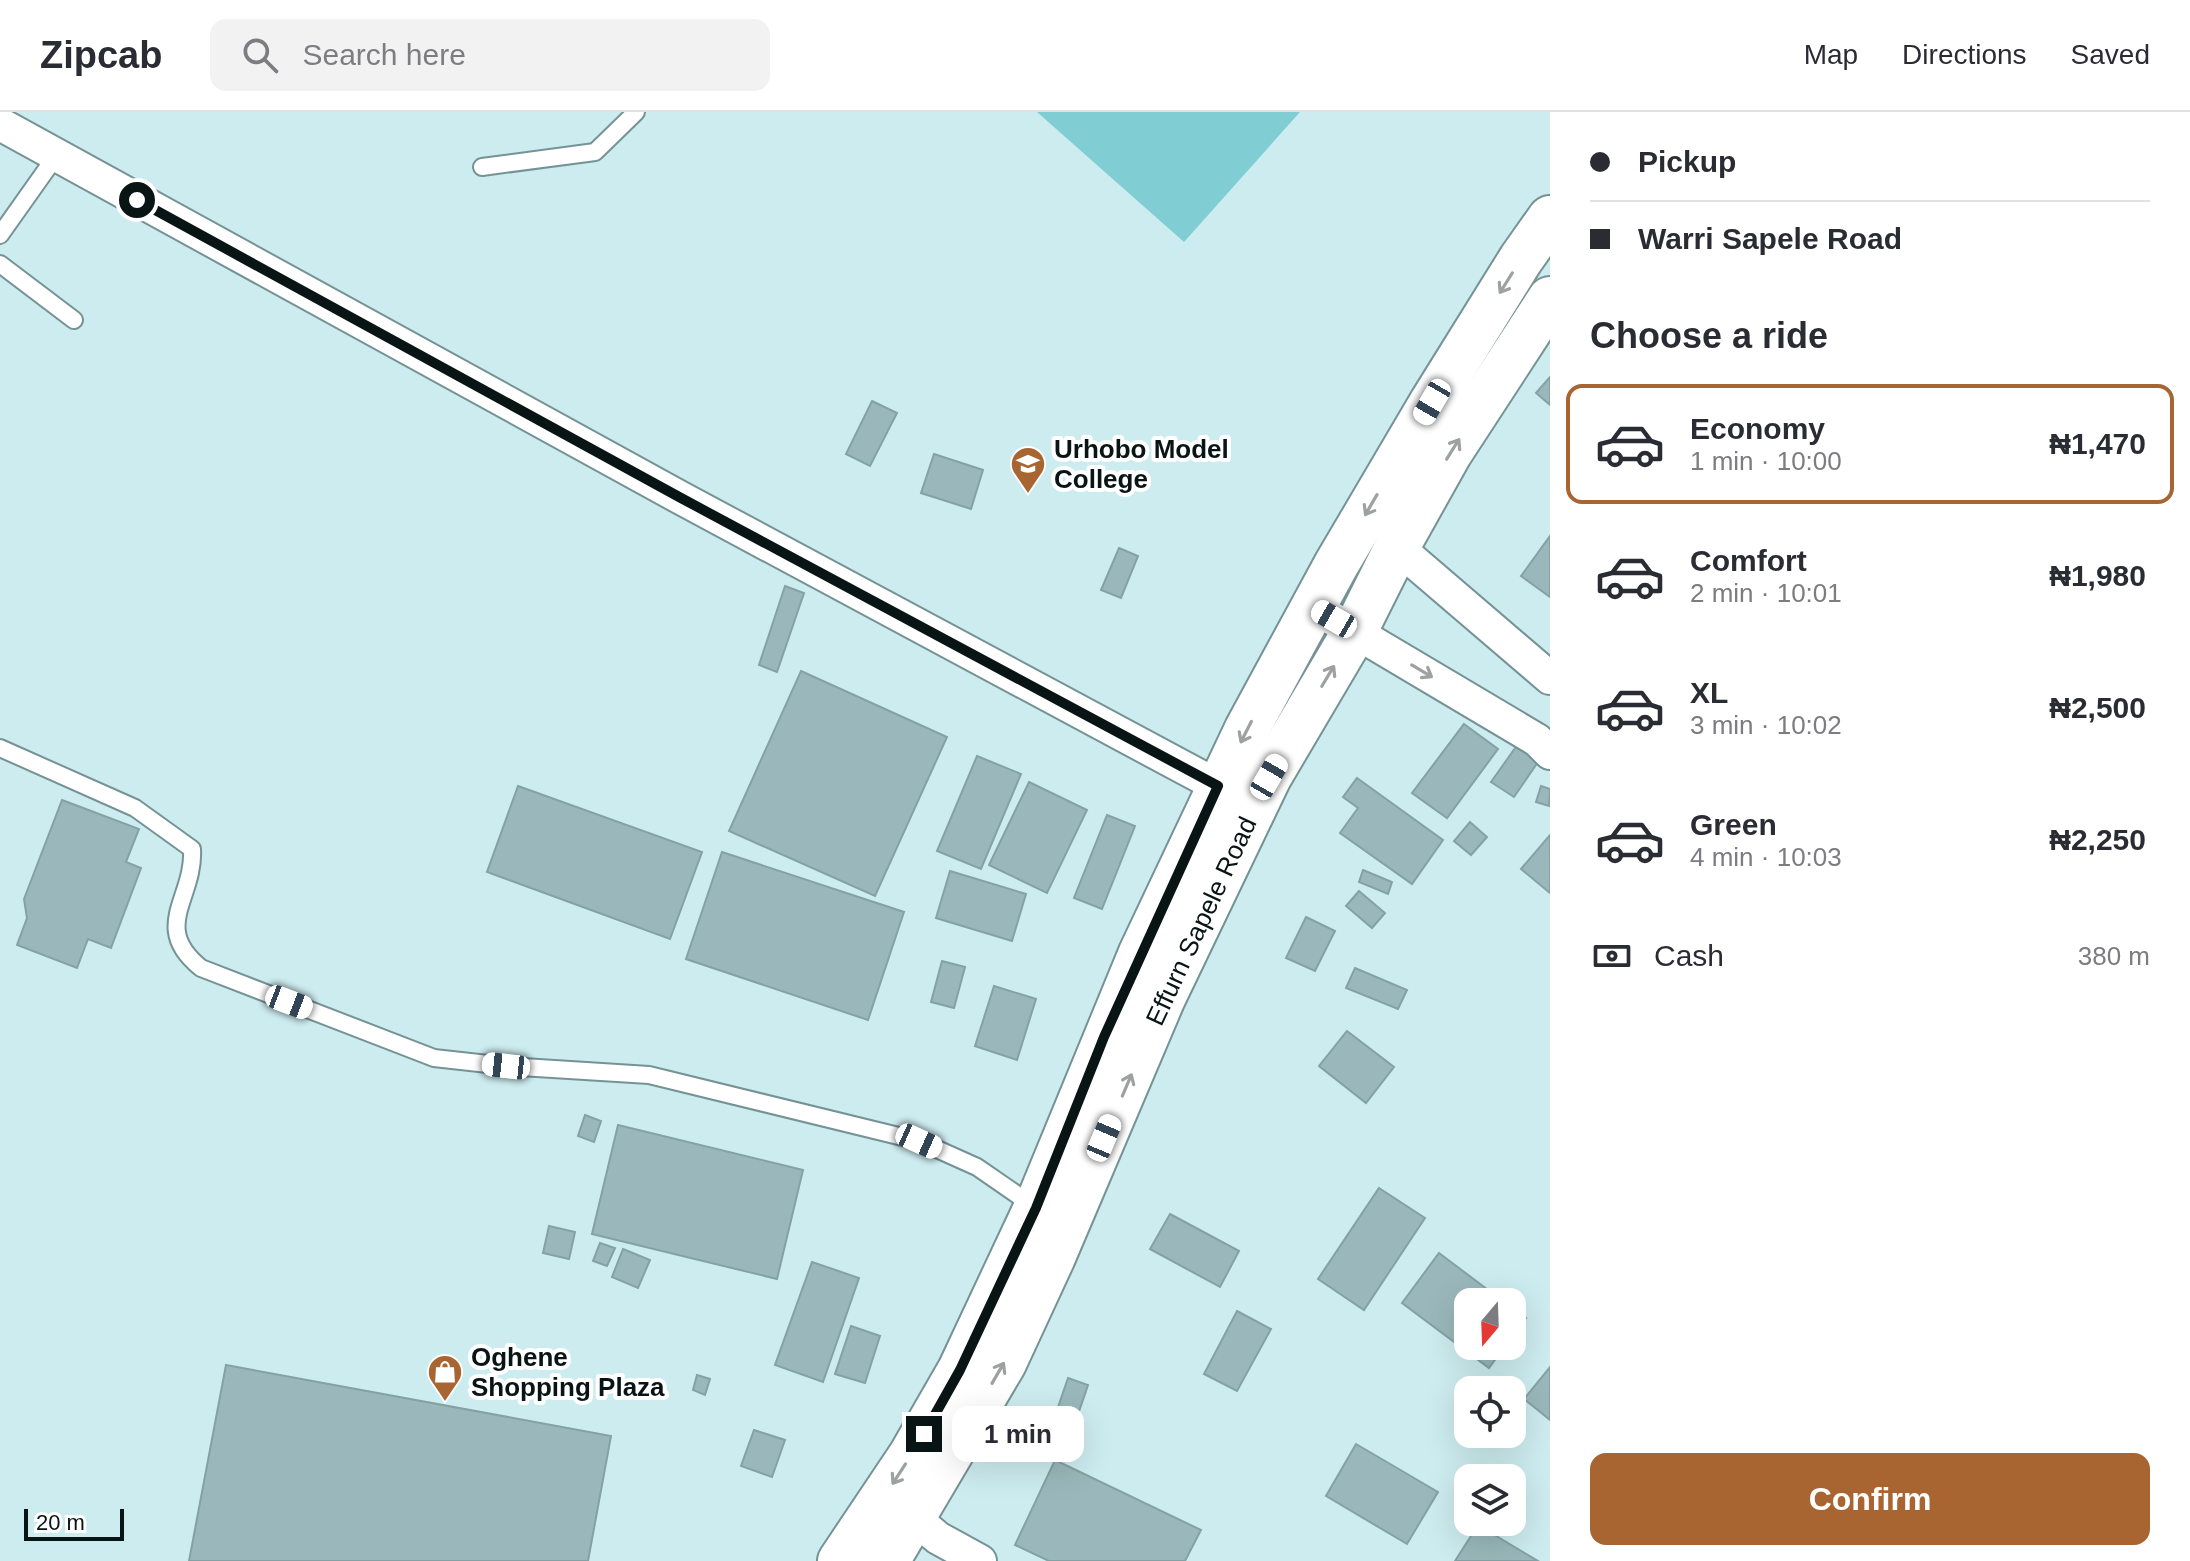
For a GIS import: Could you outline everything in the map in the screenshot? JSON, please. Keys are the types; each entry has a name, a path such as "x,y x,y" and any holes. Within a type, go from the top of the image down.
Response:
{"highway":[{"path":"840,1561 911,1455 960,1370 1036,1208 1145,991 1218,786 1313,607 1432,402 1550,218"},
{"name":"Effurn Sapele Road","path":"887,1561 1004,1363 1053,1257 1145,991 1355,631 1449,454 1550,299"}],"street":[{"path":"0,124 681,498 1218,786"},
{"path":"1397,547 1550,678"},
{"path":"1313,607 1537,740 1550,753"},
{"path":"913,1517 938,1538 980,1561"}],"lane":[{"path":"482,167 595,152 636,112"},
{"path":"0,235 56,156"},
{"path":"0,264 74,320"},
{"path":"0,748 135,808 192,849 193,865 175,921 183,953 201,968 434,1058 649,1075 919,1141 977,1167 1036,1208"}],"shaded area":[{"path":"1037,112 1300,112 1184,242"}],"building":[{"path":"1550,377 1550,405 1536,393"},
{"path":"872,401 897,413 870,466 846,454"},
{"path":"934,454 983,470 971,509 921,493"},
{"path":"1550,536 1550,597 1521,576"},
{"path":"1119,548 1138,556 1121,598 1101,590"},
{"path":"785,586 804,593 777,672 759,665"},
{"path":"801,671 947,737 875,896 729,831"},
{"path":"1464,724 1498,749 1447,818 1412,793"},
{"path":"1518,744 1540,759 1514,797 1491,782"},
{"path":"977,756 1021,774 981,869 937,851"},
{"path":"1357,778 1443,840 1412,884 1340,833 1358,808 1343,797"},
{"path":"1029,782 1087,810 1047,893 989,865"},
{"path":"518,786 702,852 670,939 487,872"},
{"path":"1541,786 1550,789 1549,806 1536,802"},
{"path":"62,800 139,829 126,862 141,868 111,948 88,939 77,968 17,945 27,918 24,899"},
{"path":"1107,815 1135,826 1102,909 1074,898"},
{"path":"1470,822 1487,837 1471,855 1454,841"},
{"path":"1550,835 1550,893 1521,869"},
{"path":"722,852 904,912 868,1020 686,959"},
{"path":"1363,870 1392,882 1388,894 1359,882"},
{"path":"950,871 1026,894 1012,941 936,918"},
{"path":"1359,891 1385,913 1372,928 1346,906"},
{"path":"1306,917 1335,931 1315,971 1286,958"},
{"path":"942,961 965,967 954,1008 931,1002"},
{"path":"1355,968 1407,990 1398,1009 1346,988"},
{"path":"994,986 1036,999 1017,1060 975,1046"},
{"path":"1347,1031 1394,1067 1366,1103 1319,1066"},
{"path":"585,1115 601,1121 594,1142 578,1136"},
{"path":"618,1125 803,1170 777,1279 592,1234"},
{"path":"1379,1188 1425,1218 1364,1310 1318,1279"},
{"path":"1170,1214 1239,1251 1220,1287 1150,1249"},
{"path":"549,1226 575,1232 569,1259 543,1253"},
{"path":"600,1243 615,1248 607,1266 593,1261"},
{"path":"623,1249 650,1260 638,1288 612,1277"},
{"path":"1439,1253 1485,1288 1454,1288 1454,1342 1402,1303"},
{"path":"812,1262 859,1278 823,1382 775,1365"},
{"path":"1237,1311 1271,1329 1237,1391 1204,1374"},
{"path":"851,1326 880,1336 865,1383 835,1374"},
{"path":"1478,1360 1495,1360 1489,1368"},
{"path":"226,1365 611,1436 588,1561 189,1561"},
{"path":"1550,1367 1550,1420 1526,1401"},
{"path":"697,1375 710,1379 705,1395 693,1390"},
{"path":"1068,1378 1088,1385 1074,1426 1054,1419"},
{"path":"754,1430 785,1440 772,1477 741,1466"},
{"path":"1356,1444 1438,1492 1407,1544 1326,1496"},
{"path":"1055,1460 1201,1530 1185,1561 1049,1561 1015,1545"},
{"path":"1471,1536 1496,1536 1538,1561 1455,1561"}],"place":[{"name":"Urhobo Model College","path":"1028,495"},
{"name":"Oghene Shopping Plaza","path":"445,1403"}],"route":[{"path":"137,200 681,498 1218,786 1104,1037 1036,1208 960,1370 924,1434"}]}
